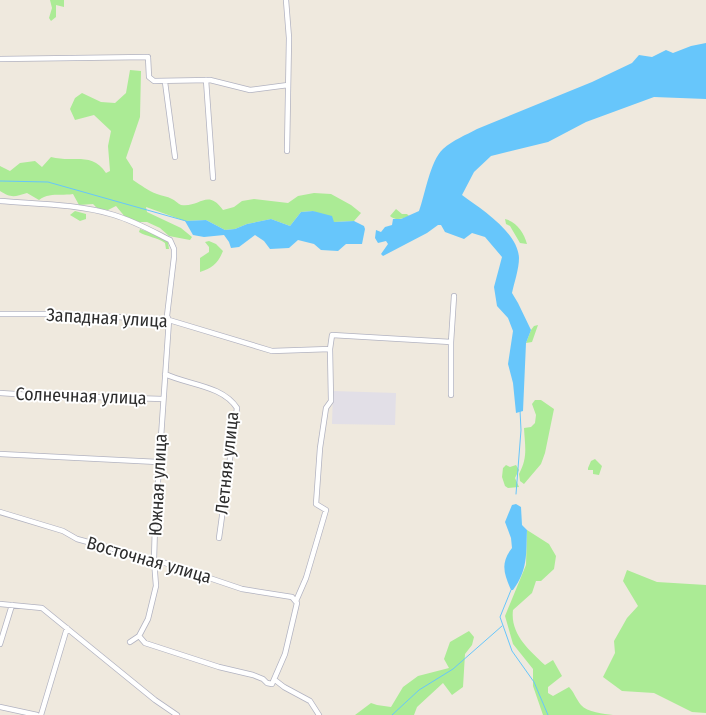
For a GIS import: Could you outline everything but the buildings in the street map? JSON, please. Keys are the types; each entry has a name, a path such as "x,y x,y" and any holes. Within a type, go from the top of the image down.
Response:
{"street":[{"path":"286,0 289,38 287,150"},
{"path":"0,59 148,57 149,77 154,81 206,80 250,90 288,85"},
{"path":"206,80 213,178"},
{"path":"165,82 175,157"},
{"name":"Южная улица","path":"0,201 84,209 114,215 170,240 174,249 167,316 169,320 158,462 154,560 156,586 148,619 139,636"},
{"path":"451,395 451,342 454,296"},
{"name":"Западная улица","path":"0,314 63,314 169,320 272,351 330,349"},
{"path":"130,642 139,636 145,643 253,675 263,679 267,684 272,684 285,654 296,602 306,578 326,510 316,504 320,448 326,408 331,401 330,349 332,335 451,342"},
{"name":"Летняя улица","path":"165,374 218,393 232,400 237,408 219,538"},
{"name":"Солнечная улица","path":"0,393 77,398 163,399"},
{"path":"0,454 158,462"},
{"name":"Восточная улица","path":"0,512 63,532 77,539 154,560 242,589 292,597 296,602"},
{"path":"0,604 42,608 155,700 177,715"},
{"path":"0,644 12,605"},
{"path":"41,715 67,628"},
{"path":"275,680 310,701 319,715"},
{"path":"0,707 37,715"}],"shaded area":[{"path":"333,391 396,393 395,425 332,424"}],"green space":[{"path":"50,0 64,0 64,7 56,5 56,17 51,21 49,18 52,8"},
{"path":"130,70 141,71 140,117 126,158 133,169 133,180 148,190 170,198 181,205 212,200 223,210 234,207 242,201 254,199 288,203 298,196 314,193 331,194 361,213 354,221 334,222 313,211 301,212 290,226 271,219 225,230 206,220 185,221 146,207 147,212 181,228 192,237 190,240 169,236 160,228 147,222 126,218 116,206 108,210 98,209 93,204 79,205 73,194 51,195 39,200 27,193 13,196 0,191 0,166 10,171 20,163 35,161 42,167 51,157 88,160 101,166 106,173 110,171 108,146 111,131 94,115 75,120 70,109 75,98 82,93 101,102 115,103 126,93"},
{"path":"396,209 402,214 409,216 399,219 392,218 390,216"},
{"path":"75,211 86,214 86,219 80,221 70,215"},
{"path":"505,219 519,228 527,244 520,243 510,226 506,224"},
{"path":"140,229 157,235 168,242 169,249 166,249 165,243 162,241 139,232"},
{"path":"209,241 216,244 223,251 215,264 200,272 200,258 209,252 209,247 205,242"},
{"path":"538,325 532,342 526,343 531,330 534,326"},
{"path":"535,400 541,400 554,409 541,464 524,484 520,481 519,474 525,457 524,428 531,427 535,423 536,415 532,404"},
{"path":"595,459 602,466 599,475 593,474 593,470 588,470 591,461"},
{"path":"506,465 510,467 516,465 519,470 515,478 519,487 508,488 505,486 502,477 503,468"},
{"path":"527,530 549,544 556,556 554,569 541,581 536,581 532,593 513,610 514,627 522,641 545,665 553,660 562,676 548,687 548,693 553,696 569,687 579,703 587,709 613,715 543,715 533,686 533,669 513,644 505,616 526,565"},
{"path":"627,570 657,582 706,585 706,713 692,712 654,693 622,691 603,677 615,653 614,641 627,618 638,606 623,581"},
{"path":"469,631 474,637 472,645 465,654 463,687 452,695 443,683 417,707 414,715 355,715 371,703 391,707 403,687 418,676 449,668 444,659 450,642"}],"water":[{"path":"706,43 706,99 654,97 586,122 548,142 491,156 474,172 462,195 506,230 517,248 519,262 512,293 531,330 526,343 523,411 516,413 513,383 508,364 513,331 508,318 497,306 494,287 502,257 485,237 472,233 464,239 445,232 441,225 383,256 381,254 388,244 386,241 378,243 375,238 376,230 381,232 385,227 392,225 393,219 401,219 419,211 428,178 438,154 455,140 477,129 592,82 632,63 639,55 652,57 666,50 673,53"},
{"path":"313,211 332,216 334,222 354,221 364,226 362,244 346,244 338,251 321,250 314,244 298,240 289,248 270,249 264,241 255,235 239,247 231,248 224,235 204,237 193,235 185,221 206,220 225,230 271,219 290,226 301,212"},
{"path":"516,504 521,507 522,525 527,530 526,554 524,569 518,583 511,590 504,569 508,553 512,548 511,538 505,522 512,505"}],"waterway":[{"path":"0,181 48,182 186,221"},
{"path":"516,494 521,430 520,410"},
{"path":"511,590 500,617 512,651 534,682 548,715"},
{"path":"392,715 419,690 453,669 502,626"}]}
